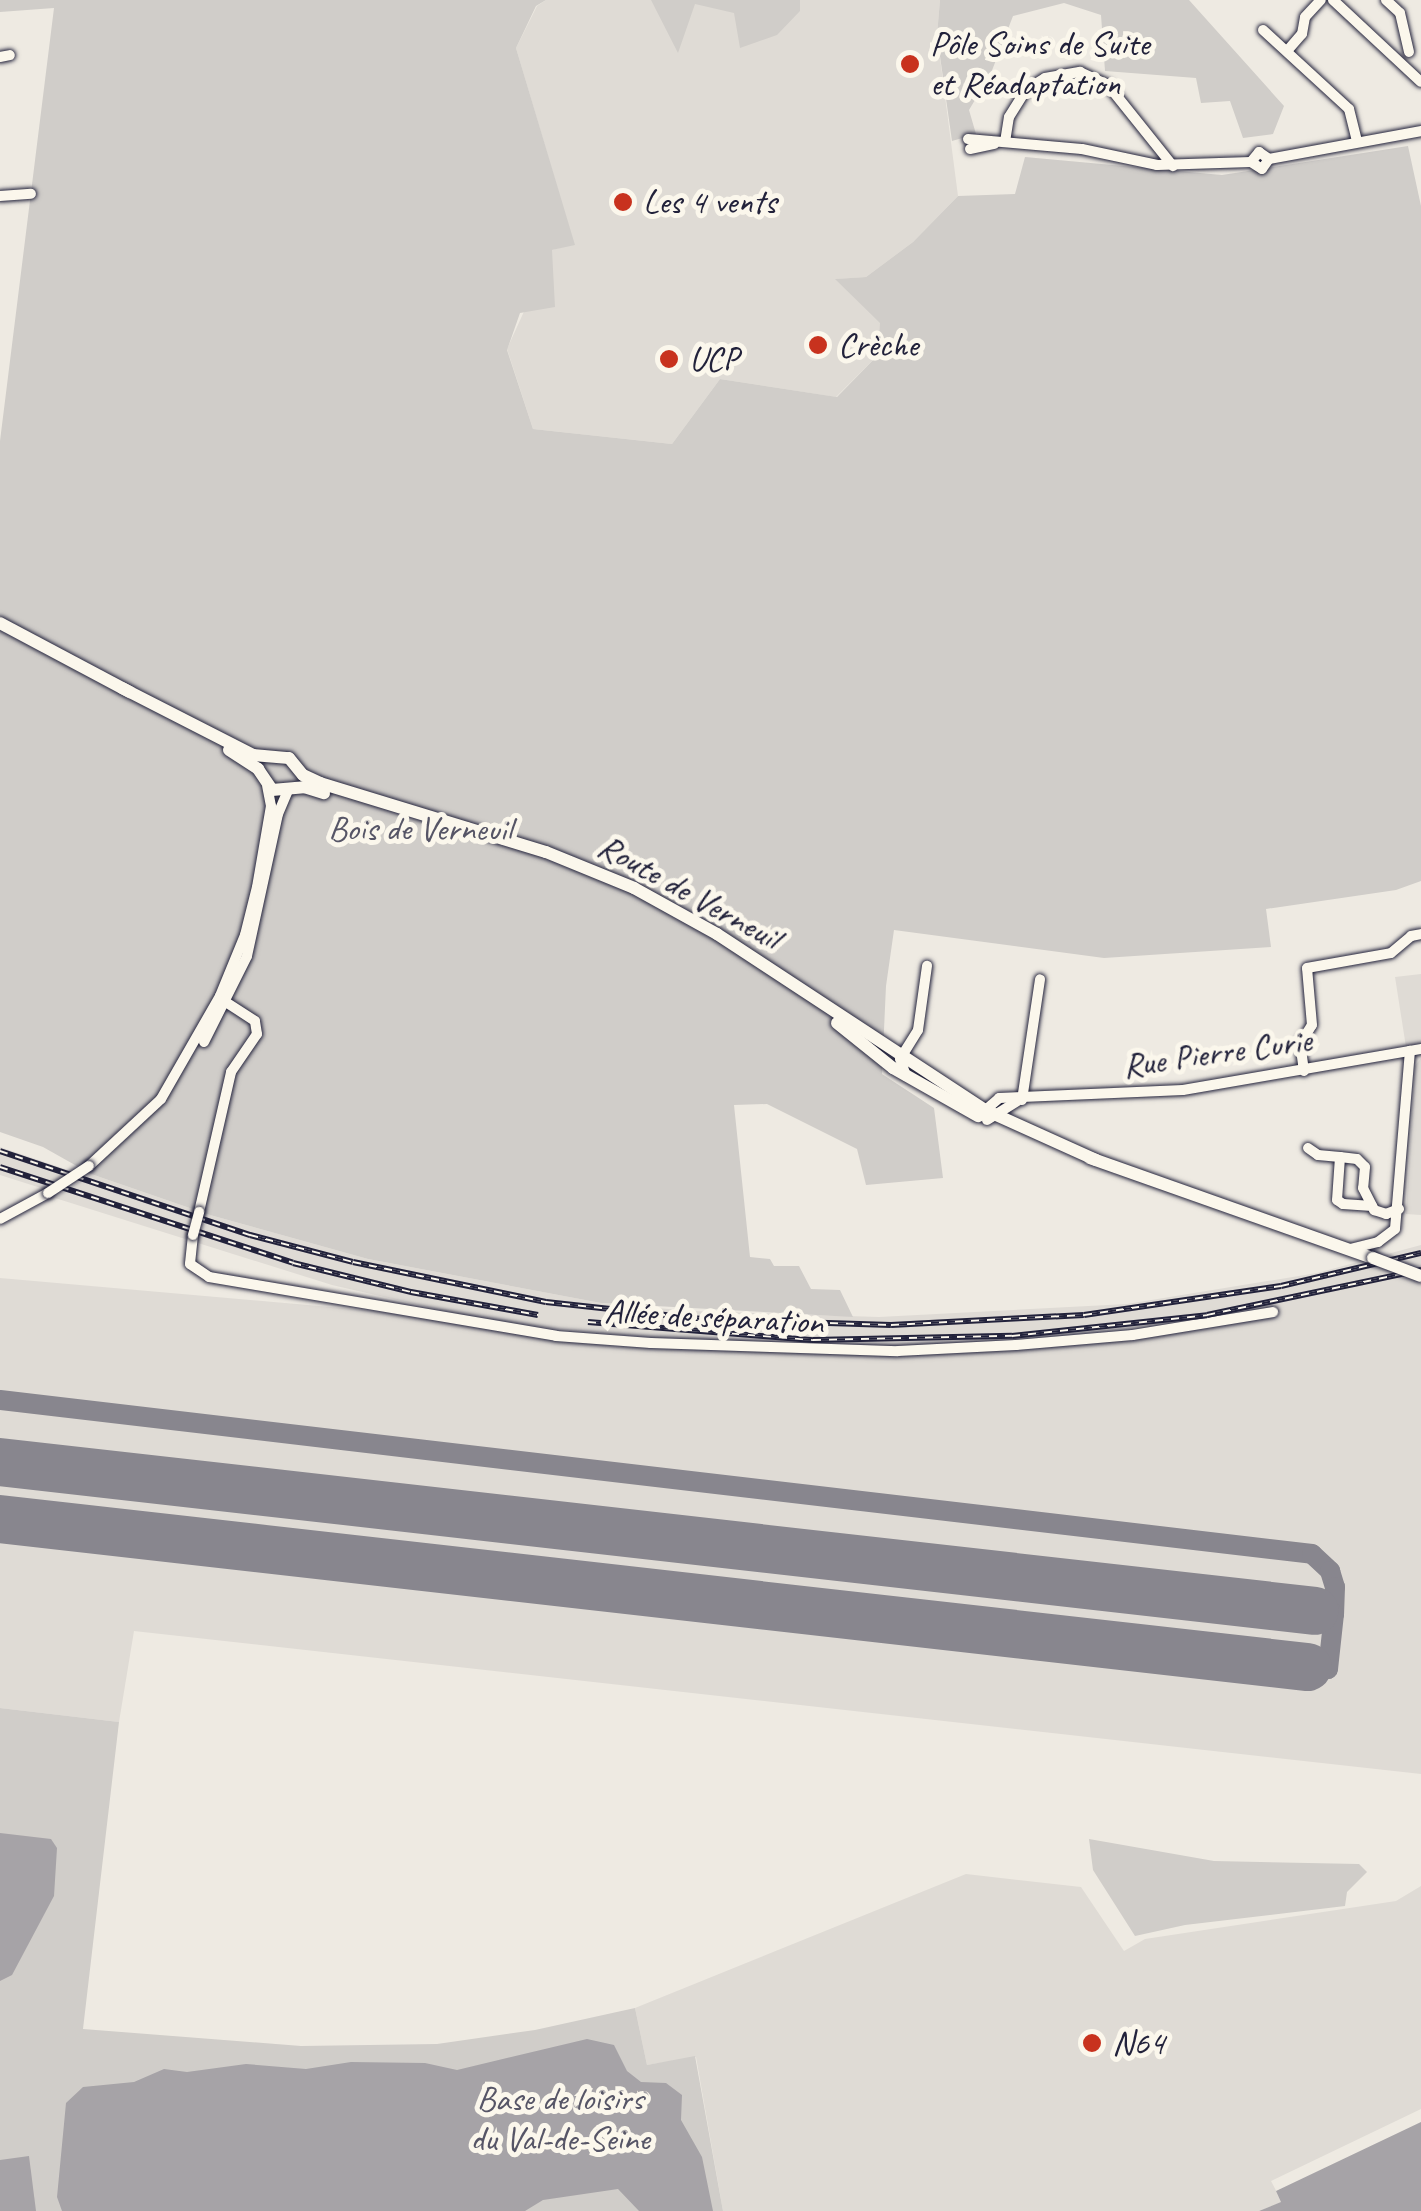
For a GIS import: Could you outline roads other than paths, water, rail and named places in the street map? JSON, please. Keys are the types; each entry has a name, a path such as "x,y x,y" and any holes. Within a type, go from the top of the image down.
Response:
{"main road":[{"path":"0,623 253,755 289,758 297,766 298,778 289,789 265,782 256,767 122,688"},
{"path":"265,782 264,764 273,757"},
{"name":"Route de Verneuil","path":"297,766 320,783 457,828 546,852 634,888 717,934 986,1116 1096,1160"},
{"name":"Route de Verneuil","path":"289,789 304,786 391,814 457,828"},
{"name":"Route de Verneuil","path":"826,1009 840,1027 906,1076 986,1116 1096,1160 1421,1276"}],"street":[{"path":"1287,51 1302,34 1304,17 1320,0"},
{"path":"1333,0 1421,82"},
{"path":"1386,0 1400,13 1408,52"},
{"path":"1263,30 1349,109 1357,142"},
{"path":"1398,61 1421,42"},
{"path":"1005,142 1009,118 1026,90 1046,78 1080,72 1108,84 1173,166"},
{"path":"969,144 1005,142 1082,149 1173,166 1251,162 1259,152 1269,159 1421,131"},
{"path":"0,196 31,194"},
{"path":"223,1000 257,887 271,806 265,782"},
{"path":"0,1219 89,1166 161,1099 194,1058 257,920 278,814 289,789"},
{"path":"1304,1071 1300,1047 1312,1025 1307,968 1391,953 1411,936 1421,934"},
{"path":"906,1076 900,1058 918,1030 927,966"},
{"path":"1017,1126 1012,1117 1021,1100 1040,979"},
{"name":"Allée de séparation","path":"223,1000 255,1021 257,1034 231,1072 192,1235 190,1264 208,1277 556,1336 770,1349 938,1349 1133,1335 1273,1312"},
{"path":"1350,1249 1390,1236 1399,1209 1415,1050"},
{"name":"Rue Pierre Curie","path":"986,1116 1021,1100 1183,1090 1415,1050"},
{"path":"1308,1148 1357,1159 1365,1167 1363,1188 1372,1206 1381,1214 1399,1209"},
{"path":"1340,1158 1337,1200 1372,1206"}],"railway":[{"path":"0,1151 250,1235 353,1262 546,1302 702,1319 891,1325 1084,1315 1281,1286 1421,1253"},
{"path":"0,1167 293,1263 411,1292 538,1315"},
{"path":"588,1322 813,1340 1012,1336 1207,1315 1421,1270"}],"place":[{"name":"Pôle Soins de Suite et Réadaptation","path":"910,64"},
{"name":"Les 4 vents","path":"623,202"},
{"name":"Crèche","path":"818,345"},
{"name":"UCP","path":"669,359"},
{"name":"N64","path":"1092,2043"}],"park label":[{"name":"Bois de Verneuil","path":"420,829"},
{"name":"Base de loisirs du Val-de-Seine","path":"560,2119"}]}
